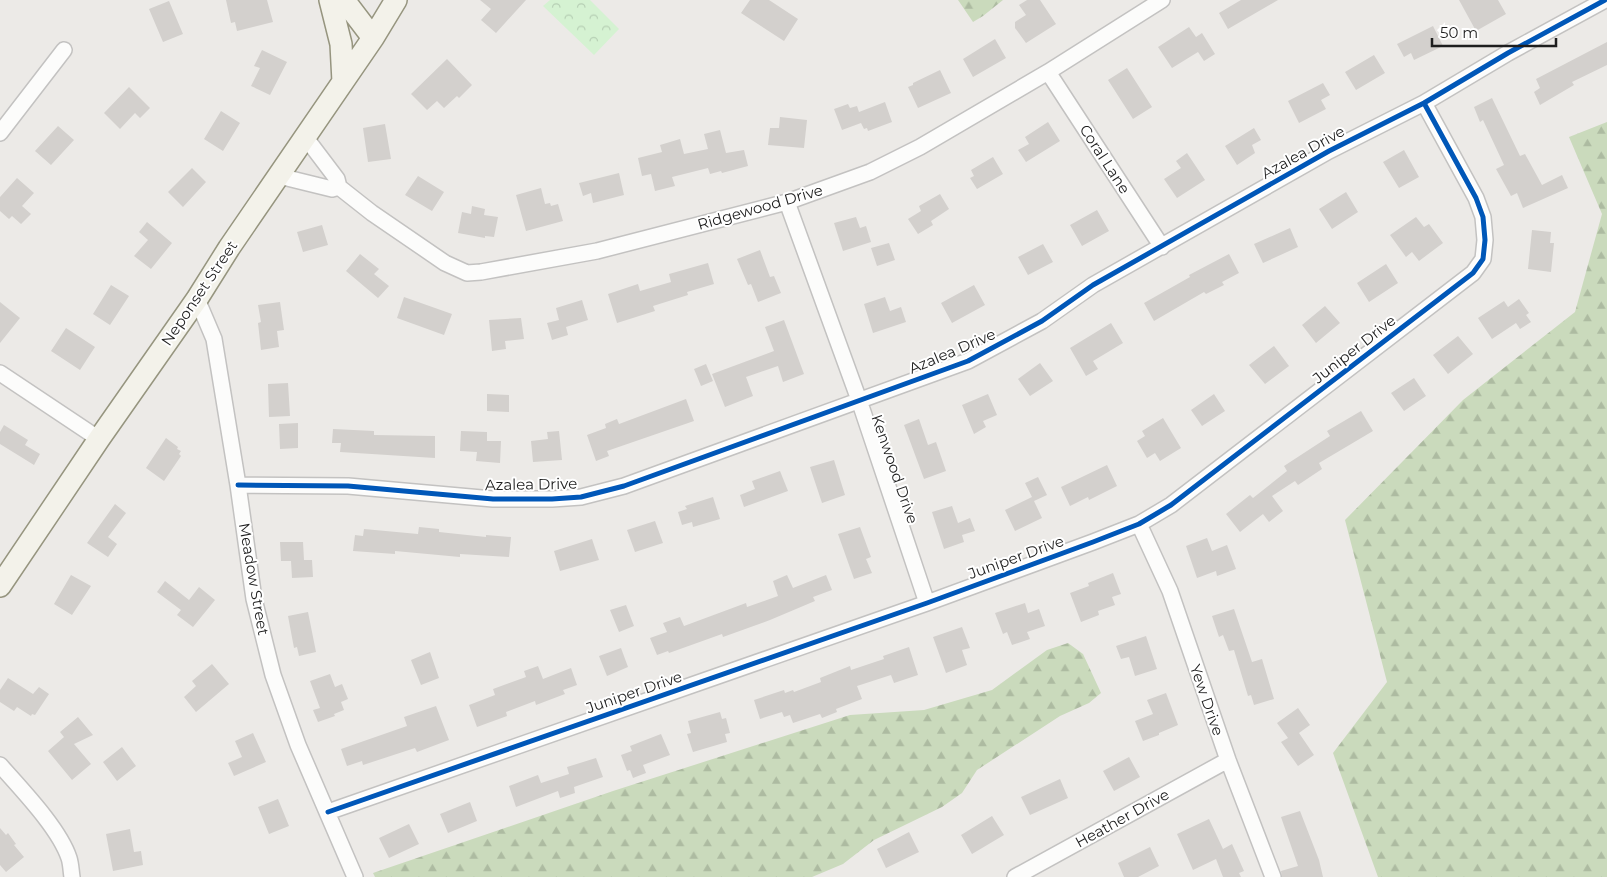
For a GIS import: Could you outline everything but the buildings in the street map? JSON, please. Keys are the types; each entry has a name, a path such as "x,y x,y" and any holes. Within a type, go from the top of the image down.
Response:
{"main road":[{"path":"330,0 341,44 343,82"},
{"path":"344,0 372,38"},
{"name":"Neponset Street","path":"0,586 99,439 197,299 229,248 306,138 396,0"}],"street":[{"name":"Ridgewood Drive","path":"306,138 337,179 339,187 372,213 437,257 467,273 481,272 597,252 787,202 870,172 912,151 1048,72 1162,0"},
{"name":"Azalea Drive","path":"238,484 348,486 493,499 581,498 624,486 968,361 1001,345 1042,321 1093,285 1329,151 1424,103 1508,53 1605,0"},
{"path":"0,133 64,50"},
{"name":"Coral Lane","path":"1048,72 1162,247"},
{"name":"Juniper Drive","path":"328,812 927,603 1139,524 1171,506 1474,273 1483,259 1485,240 1483,217 1476,198 1424,103"},
{"path":"279,176 332,189 339,187"},
{"name":"Kenwood Drive","path":"787,202 860,400 927,603"},
{"name":"Meadow Street","path":"197,299 214,339 238,484 254,599 273,675 298,744 355,877"},
{"path":"0,373 99,439"},
{"name":"Yew Drive","path":"1139,524 1170,591 1228,760 1273,877"},
{"name":"Heather Drive","path":"1015,877 1228,760"},
{"path":"0,765 30,798 59,838 69,858 72,877"}],"green space":[{"path":"550,0 590,0 619,29 594,55 543,6"},
{"path":"958,0 1003,0 973,22"},
{"path":"1607,122 1607,877 1378,877 1333,753 1387,682 1345,520 1463,400 1575,312 1602,214 1569,137"},
{"path":"1068,643 1083,654 1101,693 1089,703 1060,716 977,770 962,793 942,807 874,840 843,864 812,877 375,877 373,873 613,791 850,715 924,710 992,690 1047,650"}],"cycle path":[{"path":"238,485 348,486 493,499 581,497 624,486 968,361 1042,321 1093,285 1329,151 1424,103 1508,53 1605,0"},
{"path":"328,812 927,603 1139,524 1171,505 1473,273 1483,259 1485,240 1483,217 1476,198 1424,103"}]}
